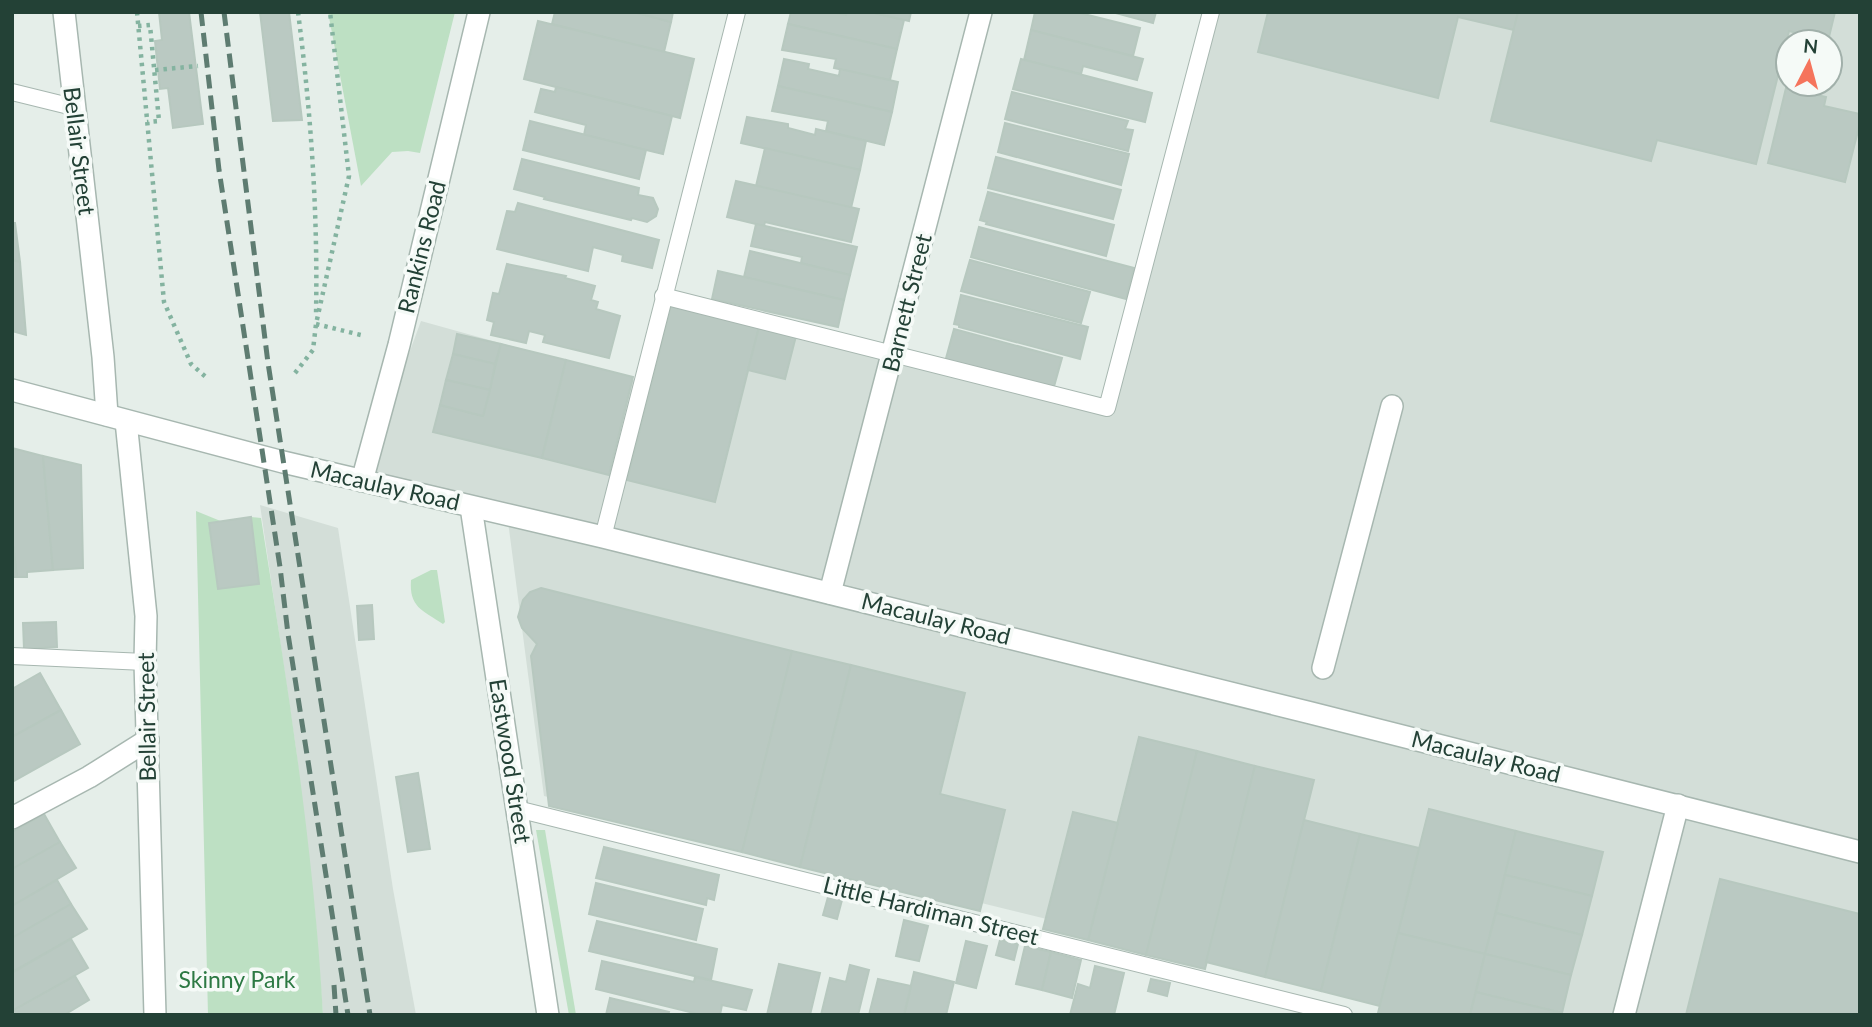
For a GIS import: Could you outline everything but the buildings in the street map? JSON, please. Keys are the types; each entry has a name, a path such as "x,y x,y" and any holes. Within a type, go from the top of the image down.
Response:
{"street":[{"name":"Bellair Street","path":"64,12 102,343 146,616 155,1015"},
{"name":"Rankins Road","path":"362,481 402,331 479,12"},
{"name":"Barnett Street","path":"830,593 895,353 981,12"},
{"name":"Macaulay Road","path":"12,390 362,481 830,593 1860,852"},
{"path":"1323,668 1392,406"},
{"name":"Eastwood Street","path":"471,506 548,1015"},
{"path":"12,818 89,777 148,740"},
{"path":"1624,1015 1678,805"}],"lane":[{"path":"603,537 737,12"},
{"path":"663,296 1107,408 1210,12"},
{"path":"12,92 73,107"},
{"path":"12,656 145,662"},
{"name":"Little Hardiman Street","path":"517,809 1344,1015"}],"path":[{"path":"137,12 164,302 191,364 207,378"},
{"path":"295,373 313,350 317,237 314,169 298,12"},
{"path":"316,324 349,176 330,12"},
{"path":"138,26 150,25 155,70 159,121 147,122"},
{"path":"155,70 198,66"},
{"path":"316,324 365,336"}],"shaded area":[{"path":"1211,12 1860,12 1860,1015 1439,1015 544,796 507,514 362,481 421,321 641,382 663,296 1107,408"},
{"path":"260,505 338,528 393,889 416,1015 323,1015 315,913 296,749"}],"green space":[{"path":"328,12 455,12 420,153 392,152 361,186"},
{"name":"Skinny Park","path":"196,511 223,522 209,523 218,589 259,584 251,517 261,518 290,703 306,828 323,1015 208,1015"},
{"path":"431,570 437,570 445,622 443,624 418,607 412,596 411,580"},
{"path":"536,830 545,830 576,1015 569,1015"}],"railway":[{"path":"201,12 219,170 348,1015"},
{"path":"224,12 268,363 370,1015"},
{"path":"334,985 336,1015"}]}
